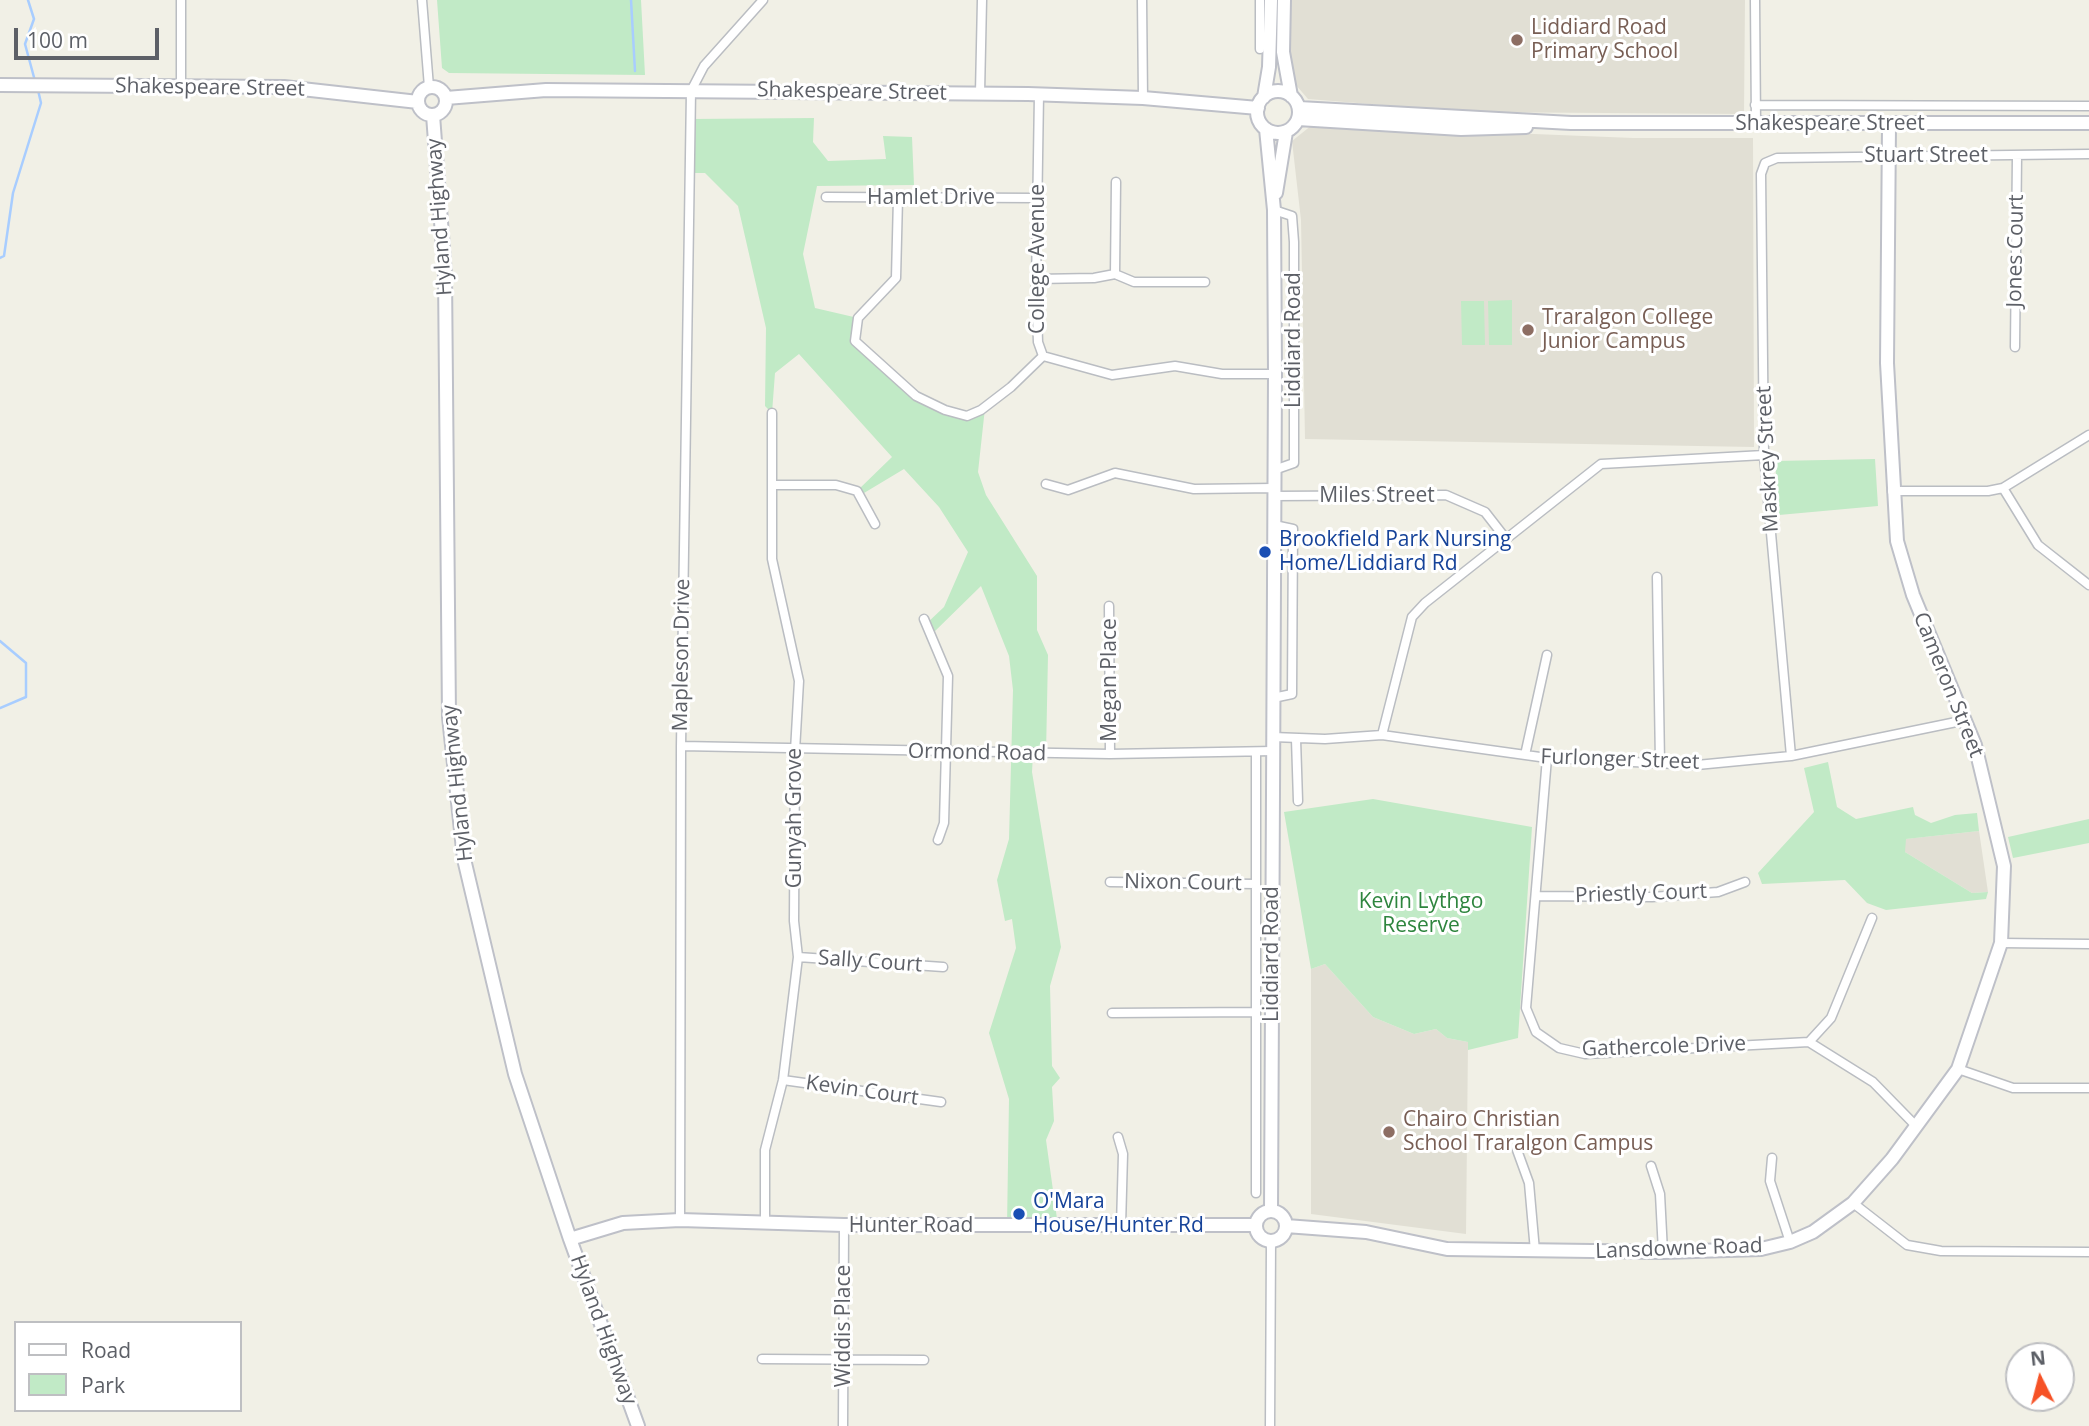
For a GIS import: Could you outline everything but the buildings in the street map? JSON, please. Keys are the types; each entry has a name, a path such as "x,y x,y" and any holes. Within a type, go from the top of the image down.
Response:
{"street":[{"path":"181,0 181,86"},
{"path":"422,0 429,87"},
{"path":"691,91 704,66 763,0"},
{"path":"980,93 982,0"},
{"path":"1143,0 1143,98"},
{"path":"1259,0 1260,49"},
{"path":"1271,0 1269,67 1258,118 1266,129 1286,132 1298,113 1291,96 1283,52 1284,0"},
{"path":"1755,0 1756,124"},
{"name":"Shakespeare Street","path":"0,85 284,87 418,102"},
{"path":"429,87 438,88 446,98 442,110 433,115 423,111 418,102 421,92 429,87"},
{"name":"Shakespeare Street","path":"446,98 545,90 980,93 1261,102"},
{"name":"Mapleson Drive","path":"680,1220 681,746 691,91"},
{"path":"1261,102 1278,91 1291,96"},
{"name":"College Avenue","path":"1039,94 1036,279 1038,342 1043,356 1112,374 1175,366 1222,374 1275,374"},
{"name":"Shakespeare Street","path":"1755,105 2089,106"},
{"name":"Shakespeare Street","path":"1298,113 1461,129 1571,123 2089,123"},
{"name":"Hyland Highway","path":"433,115 445,275 449,717 464,859 515,1074 570,1239 638,1426"},
{"name":"Cameron Street","path":"1853,1203 1917,1127 1958,1069 2001,943 2004,866 1975,745 1903,570 1892,491 1887,363 1889,125"},
{"name":"Liddiard Road","path":"1266,129 1274,210 1275,374 1271,1211"},
{"name":"Liddiard Road","path":"1274,210 1286,132"},
{"name":"Stuart Street","path":"1765,163 1777,158 1888,155 2089,155"},
{"name":"Jones Court","path":"2015,347 2017,156"},
{"name":"Maskrey Street","path":"1765,163 1761,174 1764,456 1791,756"},
{"path":"1115,274 1116,183"},
{"name":"Hamlet Drive","path":"826,197 1037,198"},
{"path":"898,198 896,278 858,318 855,341 916,396 945,410 967,416 981,410 1011,387 1043,356"},
{"name":"Liddiard Road","path":"1274,210 1292,216 1294,242 1294,463 1274,470"},
{"path":"1036,279 1094,278 1115,274 1135,282 1205,282"},
{"name":"Gunyah Grove","path":"765,1223 765,1150 783,1080 798,957 794,921 795,751 799,681 772,559 772,413"},
{"path":"1892,491 1988,491 2003,488 2089,435"},
{"path":"1382,735 1412,617 1425,603 1601,464 1764,456"},
{"name":"Miles Street","path":"1046,484 1068,491 1115,473 1194,489 1446,495 1485,512 1506,540"},
{"path":"773,485 836,485 857,491 875,524"},
{"path":"2003,488 2038,545 2089,585"},
{"path":"1273,698 1292,695 1293,529 1274,525"},
{"path":"1657,577 1660,763"},
{"name":"Megan Place","path":"1109,606 1110,754"},
{"path":"924,619 948,676 944,823 938,840"},
{"path":"1525,755 1547,655"},
{"name":"Furlonger Street","path":"1273,737 1296,739 1382,735 1547,758 1697,765 1791,756 1966,720"},
{"path":"1296,739 1298,801"},
{"name":"Ormond Road","path":"681,746 795,751 1110,754 1273,751"},
{"name":"Liddiard Road","path":"1256,752 1256,1193"},
{"name":"Gathercole Drive","path":"1547,758 1526,1008 1536,1032 1559,1048 1585,1054 1809,1042"},
{"name":"Nixon Court","path":"1110,882 1256,884"},
{"name":"Priestly Court","path":"1536,896 1652,897 1718,892 1745,882"},
{"path":"1872,918 1831,1018 1809,1042 1873,1082 1917,1127"},
{"path":"2001,943 2089,944"},
{"name":"Sally Court","path":"798,957 943,967"},
{"path":"1112,1013 1256,1012"},
{"path":"1958,1069 1986,1081 2013,1088 2089,1088"},
{"name":"Kevin Court","path":"783,1080 941,1102"},
{"path":"1118,1137 1123,1154 1121,1226"},
{"path":"1517,1150 1529,1183 1535,1251"},
{"path":"1772,1158 1770,1181 1790,1242"},
{"path":"1651,1166 1660,1194 1663,1252"},
{"path":"1853,1203 1906,1245 1941,1251 2089,1252"},
{"name":"Lansdowne Road","path":"1286,1226 1366,1231 1447,1249 1741,1252 1790,1242 1814,1232 1853,1203"},
{"path":"1271,1211 1280,1214 1286,1226 1280,1238 1271,1241 1262,1238 1256,1225 1262,1213 1271,1211"},
{"name":"Hunter Road","path":"570,1239 623,1223 680,1220 844,1225 1256,1225"},
{"name":"Widdis Place","path":"843,1426 844,1225"},
{"path":"1270,1426 1271,1241"},
{"path":"762,1359 925,1360"}],"shaded area":[{"name":"Liddiard Road Primary School","path":"1292,0 1745,0 1744,114 1469,112 1308,99 1289,77 1289,3"},
{"name":"Traralgon College Junior Campus","path":"1312,125 1633,138 1753,138 1754,447 1305,439 1301,220 1292,141"},
{"path":"1979,831 1988,892 1972,893 1905,852 1905,839"},
{"name":"Chairo Christian School Traralgon Campus","path":"1325,964 1373,1017 1414,1034 1436,1029 1447,1038 1468,1042 1466,1234 1311,1214 1311,969"}],"green space":[{"path":"437,0 641,0 645,75 449,73 442,68"},
{"path":"814,118 813,142 828,161 886,159 883,136 912,137 914,185 817,186 803,254 815,308 858,318 858,341 906,388 945,410 967,414 985,408 978,472 986,495 1037,576 1037,630 1048,655 1046,754 1033,754 1032,772 1061,947 1050,986 1052,1066 1060,1078 1052,1087 1054,1121 1046,1140 1058,1226 1007,1226 1009,1099 989,1033 1016,948 1012,919 1005,921 997,880 1009,839 1013,690 1009,656 981,586 932,634 926,624 944,607 968,552 939,507 904,469 859,496 857,491 892,457 799,354 775,373 772,413 765,406 766,328 738,206 705,173 690,173 690,119"},
{"path":"1512,300 1512,345 1489,345 1488,301"},
{"path":"1461,301 1484,301 1485,345 1462,345"},
{"path":"1875,459 1878,506 1779,515 1775,461"},
{"path":"1828,762 1837,807 1856,819 1913,807 1915,815 1931,823 1955,815 1977,813 1979,831 1906,839 1905,852 1972,893 1988,892 1986,899 1886,910 1867,903 1845,880 1762,884 1758,873 1814,812 1804,768"},
{"name":"Kevin Lythgo Reserve","path":"1373,799 1532,827 1518,1038 1468,1050 1468,1042 1447,1038 1436,1029 1414,1034 1373,1017 1325,964 1311,969 1284,812"},
{"path":"2089,819 2089,843 2013,858 2008,837"}],"waterway":[{"path":"28,0 34,19 25,44 35,81"},
{"path":"631,0 635,71"},
{"path":"0,258 4,256 13,193 41,103 38,90"},
{"path":"0,641 26,663 26,697 0,708"}],"place":[{"name":"Liddiard Road Primary School","path":"1517,40"},
{"name":"Traralgon College Junior Campus","path":"1528,330"},
{"name":"Brookfield Park Nursing Home/Liddiard Rd","path":"1265,552"},
{"name":"Chairo Christian School Traralgon Campus","path":"1389,1132"},
{"name":"O'Mara House/Hunter Rd","path":"1019,1214"}]}
